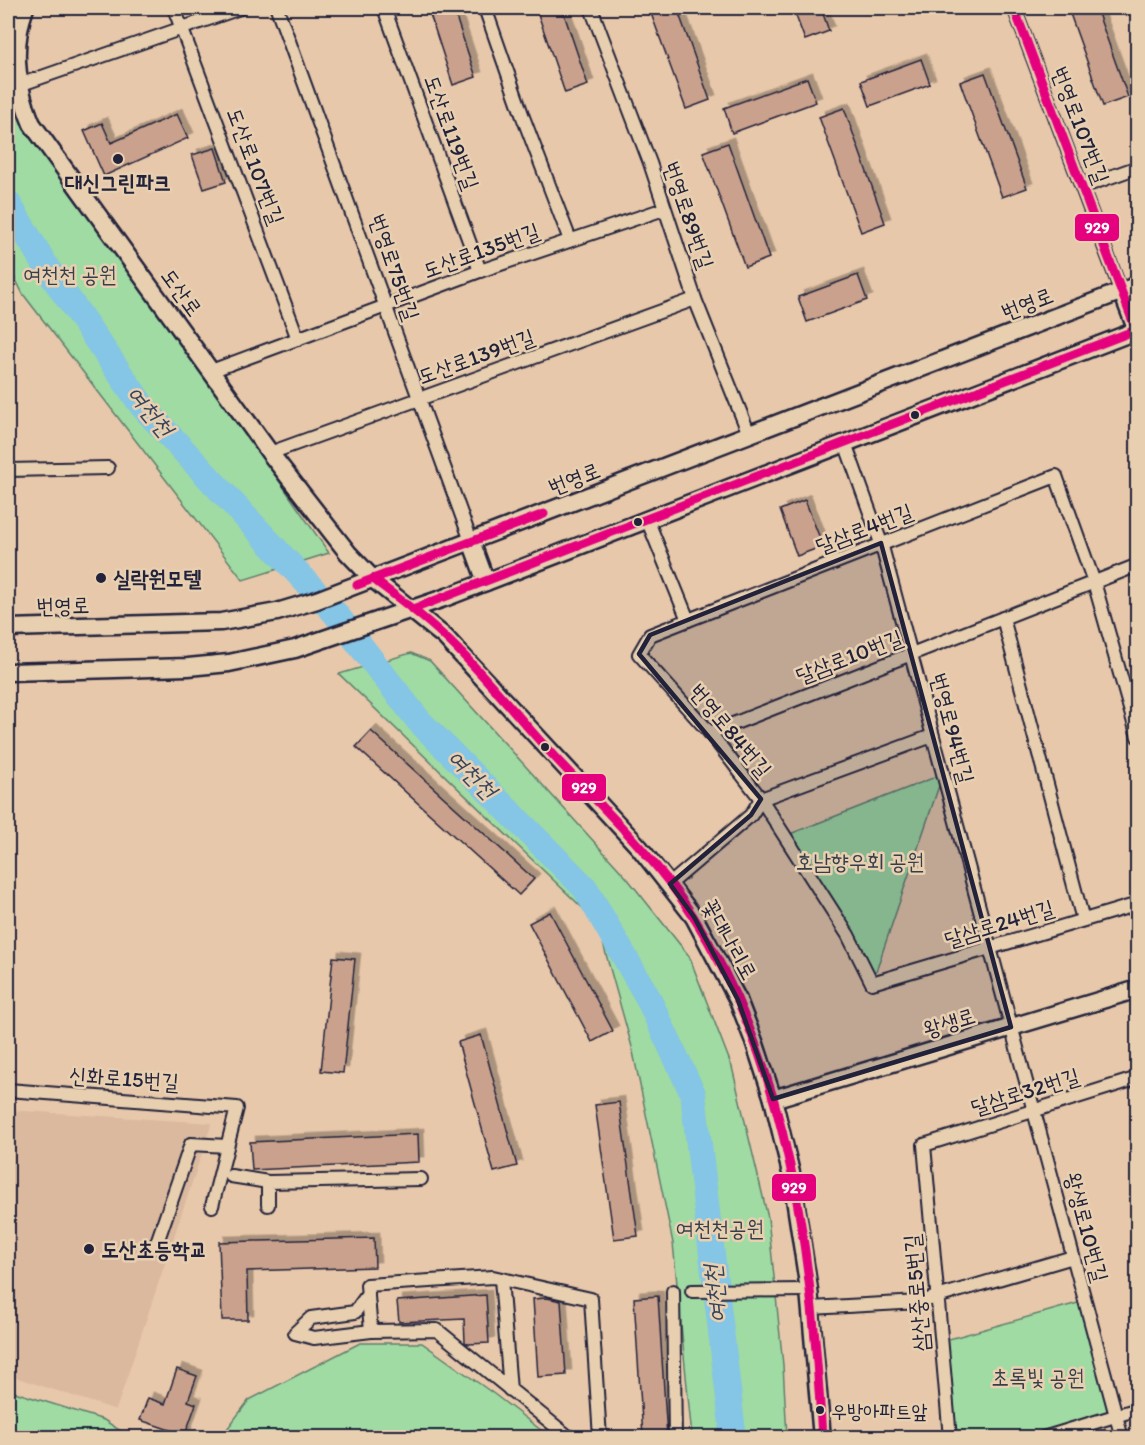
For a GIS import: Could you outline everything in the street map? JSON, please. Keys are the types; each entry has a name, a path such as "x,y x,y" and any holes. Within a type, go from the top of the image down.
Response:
{"main road":[{"name":"도산로","path":"24,8 16,51 13,85 39,135 270,453 348,553 365,582"},
{"name":"번영로","path":"8,628 186,624 245,619 277,612 365,582 1137,285"},
{"path":"8,672 188,667 229,663 295,649 389,618 486,582 1137,331"},
{"path":"471,541 486,582"},
{"name":"꽃대나리로","path":"365,582 413,609 445,637 670,884 694,917 738,1000 773,1099 791,1173 809,1290 822,1437"},
{"name":"왕생로","path":"773,1099 1137,989"}],"street":[{"name":"도산로107번길","path":"174,8 298,339"},
{"path":"13,85 240,8"},
{"name":"번영로75번길","path":"277,8 471,541"},
{"name":"도산로119번길","path":"384,8 480,271"},
{"path":"485,8 570,240"},
{"name":"번영로89번길","path":"591,8 650,164 695,299 749,434"},
{"name":"번영로107번길","path":"1014,8 1121,291"},
{"path":"1082,187 1137,167"},
{"name":"도산로135번길","path":"211,371 480,271 664,210"},
{"path":"1121,291 1137,331"},
{"name":"도산로139번길","path":"270,453 695,299"},
{"name":"번영로94번길","path":"845,443 881,543 1011,1027"},
{"path":"8,470 108,468"},
{"name":"달삼로4번길","path":"688,620 1056,476 1094,582"},
{"path":"647,519 688,620"},
{"name":"달삼로10번길","path":"710,733 1137,565"},
{"path":"1094,582 1137,737"},
{"path":"1003,618 1083,920"},
{"name":"번영로84번길","path":"688,620 650,635 639,654 710,733 761,798 848,935 872,983"},
{"path":"670,884 751,815 761,798 932,736"},
{"name":"달삼로24번길","path":"872,983 1137,904"},
{"name":"왕생로10번길","path":"1011,1027 1122,1437"},
{"name":"달삼로32번길","path":"924,1144 1137,1078"},
{"name":"신화로15번길","path":"8,1090 237,1108 227,1146"},
{"path":"155,1248 191,1144 227,1146 212,1206"},
{"name":"삼산중로5번길","path":"924,1144 950,1437"},
{"path":"231,1176 268,1182 421,1179"},
{"path":"268,1182 268,1205"},
{"path":"811,1308 920,1302 937,1295 973,1288 1073,1257"},
{"path":"371,1331 367,1285 493,1278 591,1299 600,1437"},
{"path":"501,1279 510,1390"},
{"path":"692,1291 809,1290"},
{"path":"673,1291 675,1437"},
{"path":"368,1294 355,1312 311,1318 295,1334 314,1338 371,1331 437,1330 570,1437"},
{"path":"1043,1437 1137,1409"}],"highlighted area":[{"path":"881,543 1011,1027 773,1099 738,1000 694,917 670,884 751,815 761,799 639,654 650,635"}],"shaded area":[{"name":"도산초등학교","path":"8,1110 212,1123 116,1410 8,1375"}],"green space":[{"name":"여천천 공원","path":"8,8 21,8 19,106 329,553 243,580 23,294 8,264"},
{"name":"여천천공원","path":"411,653 430,661 627,878 689,956 732,1067 768,1218 783,1365 787,1437 692,1437 673,1243 632,1047 597,922 339,674"},
{"name":"호남향우회 공원","path":"943,774 872,983 785,836"},
{"name":"초록빛 공원","path":"1085,1301 1116,1416 1043,1437 950,1437 942,1341"},
{"path":"360,1343 422,1343 550,1437 221,1437 249,1400"},
{"path":"8,1390 104,1420 130,1437 8,1437"}],"building":[{"path":"428,8 453,8 476,77 453,85"},
{"path":"536,8 562,8 588,85 565,93"},
{"path":"649,8 677,8 710,100 686,109"},
{"path":"793,8 821,8 829,31 805,40"},
{"path":"1068,8 1096,8 1128,97 1103,106"},
{"path":"921,59 930,84 870,106 861,81"},
{"path":"985,73 1027,188 1002,197 960,82"},
{"path":"807,78 816,102 732,133 724,108"},
{"path":"844,108 885,223 861,232 819,117"},
{"name":"대신그린파크","path":"177,114 188,138 104,176 84,131 102,123 111,143"},
{"path":"728,143 769,258 745,267 703,152"},
{"path":"215,148 226,182 204,189 192,155"},
{"path":"858,275 867,300 807,322 798,297"},
{"path":"805,500 823,546 797,556 780,510"},
{"path":"371,731 534,879 519,895 356,747"},
{"path":"550,912 613,1031 592,1042 529,923"},
{"path":"333,957 355,959 343,1073 321,1071"},
{"path":"481,1035 517,1166 494,1172 458,1042"},
{"path":"619,1102 638,1236 614,1239 595,1105"},
{"path":"418,1134 419,1162 252,1170 250,1142"},
{"path":"374,1238 375,1267 247,1271 248,1320 222,1320 219,1242"},
{"path":"486,1295 489,1343 468,1344 465,1342 464,1319 399,1322 397,1301"},
{"path":"658,1296 667,1437 643,1437 634,1298"},
{"path":"547,1298 561,1301 566,1375 538,1377 533,1299"},
{"path":"177,1369 197,1376 188,1401 196,1404 185,1435 140,1420 148,1398 165,1404"}],"waterway":[{"name":"여천천","path":"8,203 47,268 143,407 335,613 419,721 585,888 647,996 693,1094 732,1424 730,1438"}],"transit line":[{"name":"929","path":"413,609 1136,330 1014,8"},
{"name":"929","path":"357,585 544,514"},
{"name":"929","path":"373,579 427,621 458,650 644,851 693,916 726,975 753,1037 774,1102 790,1168 803,1235 818,1370 822,1438"}],"place":[{"name":"대신그린파크","path":"118,159"},
{"name":"실락원모텔","path":"101,578"},
{"name":"도산초등학교","path":"89,1249"},
{"name":"우방아파트앞","path":"820,1410"}]}
